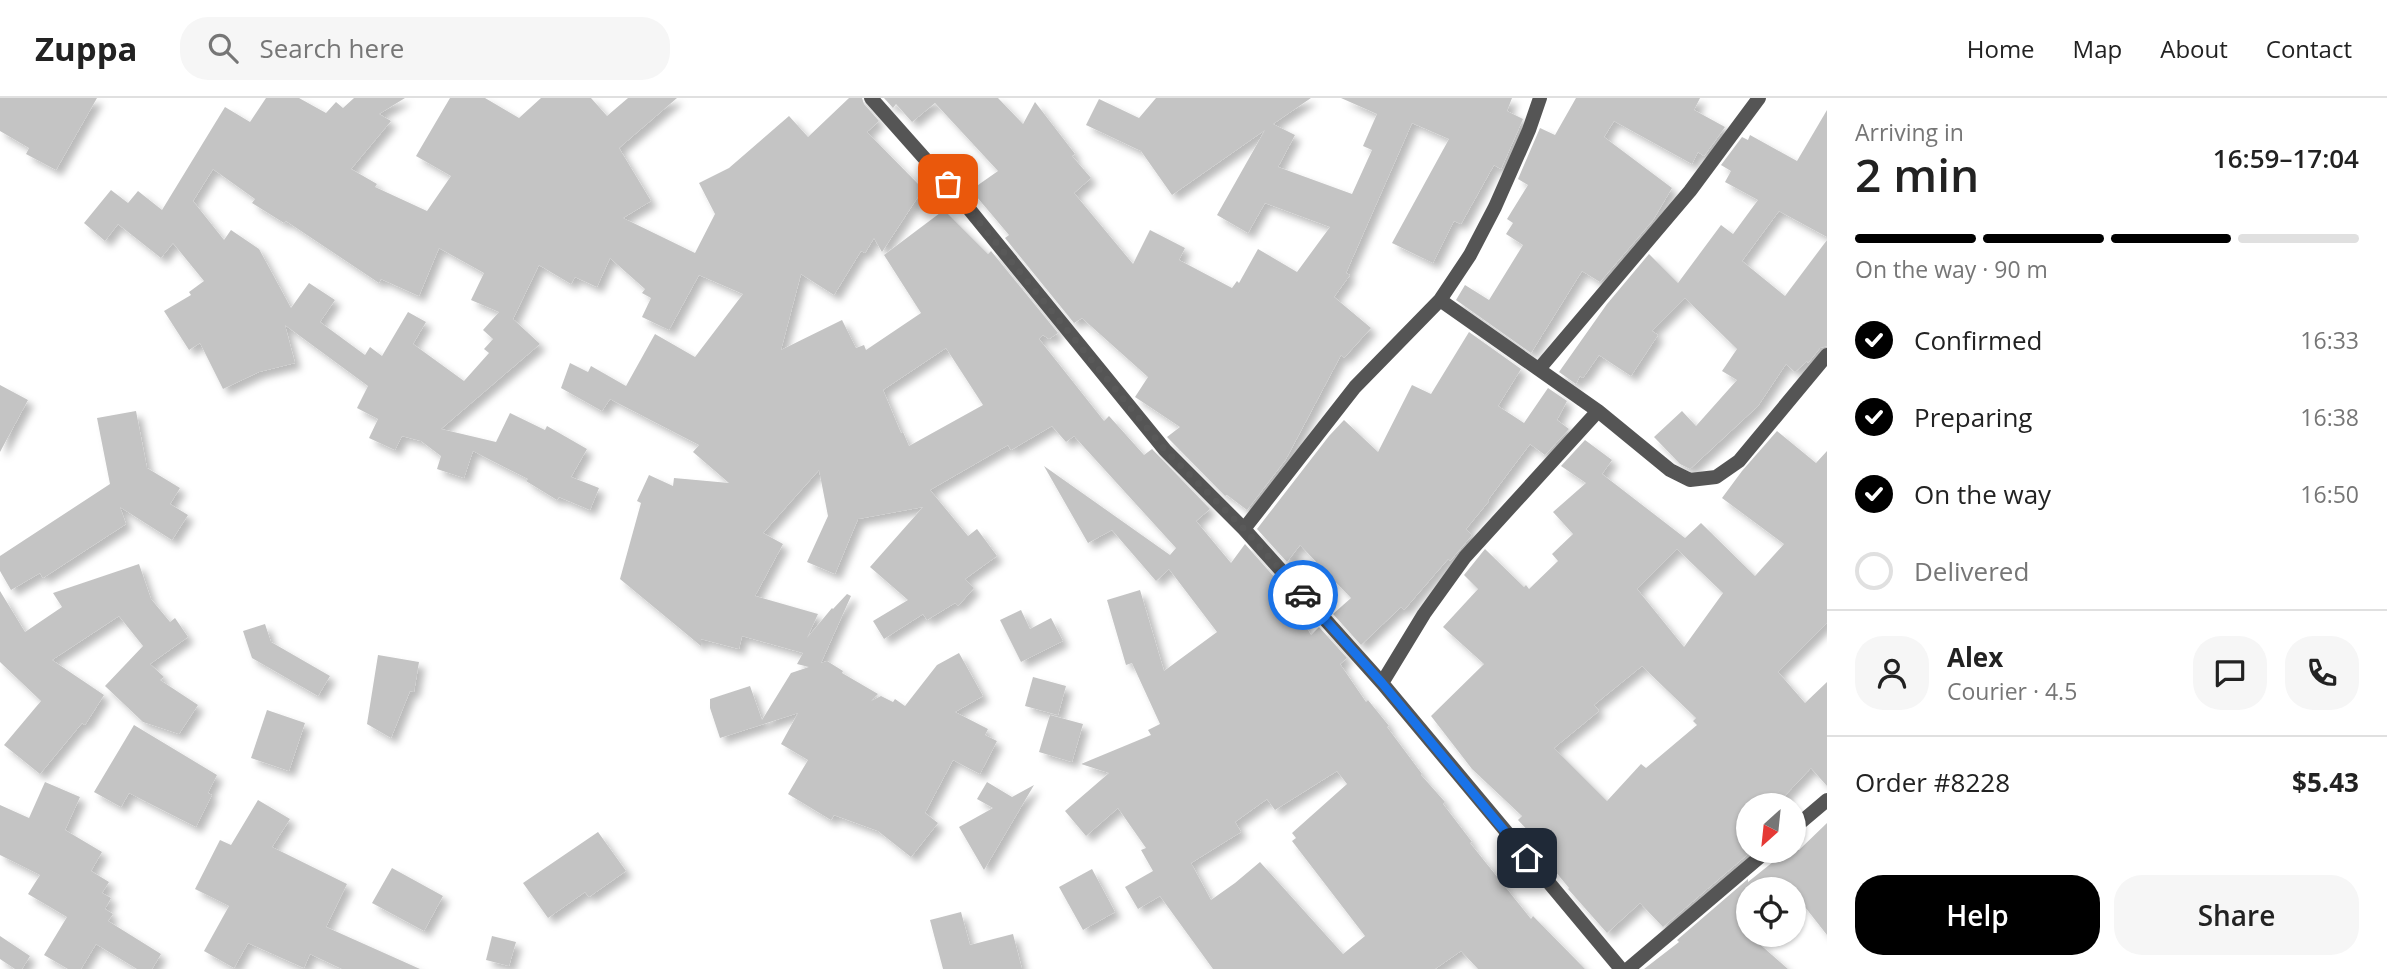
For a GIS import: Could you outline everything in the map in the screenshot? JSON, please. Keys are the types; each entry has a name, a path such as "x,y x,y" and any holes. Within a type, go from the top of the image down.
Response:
{"street":[{"path":"1244,529 1355,387 1440,300 1470,255 1495,207 1540,98"},
{"path":"1539,369 1690,191 1759,98"},
{"path":"877,100 1165,450 1244,529 1382,683 1621,969"},
{"path":"1440,300 1598,411 1670,470 1690,481 1716,477 1739,461 1827,355"},
{"path":"1382,683 1424,614 1465,557 1598,411"},
{"path":"1806,818 1827,800"},
{"path":"1628,969 1753,863"}],"building":[{"path":"0,98 97,98 56,170 26,154 29,148 0,131"},
{"path":"266,98 299,98 326,113 336,102 343,108 354,98 405,98 379,114 391,121 351,169 377,184 375,187 427,211 451,176 416,156 450,98 485,98 519,118 541,98 591,98 607,116 628,98 677,98 619,148 651,201 623,218 695,253 715,214 699,183 729,168 789,116 808,137 849,98 862,98 879,121 867,132 923,189 882,252 874,238 865,253 861,251 834,295 801,274 781,350 842,320 856,348 864,345 866,350 921,313 884,255 944,210 988,254 991,251 1058,333 1049,339 1043,335 1039,339 1104,421 1109,416 1144,455 1152,449 1210,509 1196,521 1231,563 1245,544 1276,579 1311,635 1319,627 1347,658 1340,664 1366,702 1368,700 1389,726 1387,727 1421,775 1445,802 1443,804 1472,842 1470,843 1531,919 1533,916 1585,969 1478,969 1461,951 1435,969 1213,969 1160,896 1138,909 1125,887 1153,871 1141,850 1146,848 1118,808 1086,836 1065,811 1109,773 1081,764 1151,735 1148,730 1160,724 1132,663 1126,665 1107,600 1140,590 1164,671 1217,632 1169,569 1156,581 1112,530 1088,543 1044,466 1170,555 1176,548 1074,436 1066,442 1052,426 1011,450 1008,445 930,490 968,536 977,529 997,556 965,579 974,588 958,606 955,603 927,620 923,614 884,639 873,621 908,600 870,567 923,507 858,519 835,574 807,562 828,516 819,470 763,533 783,544 755,596 818,614 807,638 832,608 847,594 851,596 821,663 827,661 878,694 871,701 881,696 893,702 895,699 905,706 937,665 959,653 983,696 955,712 988,729 985,735 997,741 980,774 953,760 925,813 938,823 911,857 878,831 834,815 831,820 788,794 808,760 781,744 798,713 720,738 710,708 710,699 750,686 762,720 791,673 809,667 797,664 803,653 742,636 739,649 701,639 701,646 620,579 641,503 637,501 649,475 673,486 674,478 729,483 693,452 699,445 610,399 602,411 561,388 570,363 588,372 591,366 626,386 655,334 695,357 743,294 699,275 669,330 642,317 651,298 642,293 645,289 610,258 597,287 575,277 571,284 539,265 513,319 540,344 441,429 496,442 510,413 545,430 547,426 587,449 571,477 599,488 590,510 559,497 557,500 526,481 528,479 473,451 464,478 437,469 441,456 421,441 402,436 395,450 369,438 378,419 357,408 368,386 285,325 295,363 259,372 223,389 200,343 189,350 164,311 191,295 189,292 204,281 173,243 161,258 118,224 105,241 84,223 111,190 128,203 138,191 162,210 225,107 250,122","holes":["213,169 255,199 252,203 284,223 286,221 379,283 381,279 419,296 439,248 484,273 471,300 499,312 483,330 493,339 484,349 489,353 464,381 413,344 426,322 408,312 382,356 370,347 365,355 320,322 335,300 309,283 291,308 259,249 231,230 224,240 193,201","946,348 983,405 909,446 883,390","1337,771 1347,784 1292,833 1296,838 1292,841 1365,936 1343,954 1260,862 1211,900 1191,863 1241,832 1235,822 1267,799 1275,810"]},
{"path":"884,98 998,98 1023,124 1035,102 1075,154 1072,156 1091,178 1074,193 1133,264 1150,230 1185,248 1179,260 1232,288 1237,281 1239,283 1258,249 1297,272 1330,227 1265,203 1248,233 1217,215 1265,130 1172,195 1141,151 1086,125 1099,99 1139,118 1156,98 1311,98 1273,124 1295,135 1278,167 1352,194 1372,150 1363,146 1377,114 1341,98 1512,98 1507,111 1523,119 1501,169 1494,165 1461,224 1454,221 1433,263 1392,243 1449,139 1412,123 1346,273 1350,275 1334,297 1371,328 1344,358 1341,355 1286,459 1247,510 1225,496 1167,437 1180,427 1135,397 1148,377 1082,318 1074,323 1005,238 1009,235 971,190 998,171 935,103 912,122 896,104 893,108"},
{"path":"1576,98 1700,98 1694,110 1725,127 1704,156 1698,152 1692,164 1614,121 1604,137 1672,188 1653,220 1600,282 1582,271 1531,353 1456,300 1465,285 1489,300 1523,245 1506,234 1513,223 1507,219 1528,185 1518,179 1540,128 1555,135"},
{"path":"1827,110 1827,237 1779,211 1742,261 1785,296 1827,240 1827,346 1820,348 1808,363 1807,361 1795,372 1786,364 1758,406 1690,469 1680,464 1654,437 1682,411 1696,426 1737,380 1722,371 1737,349 1685,298 1652,331 1658,335 1631,376 1599,355 1576,384 1559,372 1607,304 1649,254 1678,283 1721,225 1733,234 1758,200 1725,182 1731,171 1721,165 1742,137 1748,140 1750,135 1797,161"},
{"path":"1469,332 1521,369 1498,406 1524,423 1548,388 1567,401 1557,420 1569,429 1545,455 1530,444 1466,529 1472,535 1404,610 1401,607 1361,645 1333,614 1351,598 1300,545 1287,562 1257,529 1344,420 1378,452 1412,385 1431,394"},
{"path":"0,385 28,400 0,452"},
{"path":"136,411 147,468 180,488 170,504 188,515 172,540 120,507 126,524 43,578 40,573 11,590 0,571 0,556 110,484 97,418"},
{"path":"1777,431 1816,463 1827,451 1827,623 1778,672 1805,703 1827,682 1827,786 1811,768 1787,793 1736,793 1738,863 1663,927 1640,903 1607,933 1541,854 1546,850 1518,820 1522,816 1472,769 1431,716 1484,664 1443,627 1478,589 1464,575 1485,549 1529,589 1558,561 1552,554 1573,534 1553,512 1586,483 1561,466 1585,440 1612,460 1602,474 1685,538 1701,523 1755,576 1784,544 1722,498","holes":["1677,549 1723,593 1684,647 1637,589","1642,666 1696,718 1693,721 1697,725 1646,768 1641,764 1607,801 1554,748 1599,711 1594,705"]},
{"path":"139,564 151,599 170,622 175,618 188,637 150,664 164,677 160,680 198,705 179,734 143,722 105,686 143,646 119,616 52,660 104,695 85,725 82,723 40,774 4,745 41,701 0,662 0,591 25,632 62,607 53,593"},
{"path":"1021,610 1030,629 1051,618 1063,641 1021,662 1000,620"},
{"path":"265,624 271,642 330,676 318,696 252,658 243,631"},
{"path":"378,655 419,662 414,692 410,691 391,738 367,724"},
{"path":"1033,677 1066,686 1058,715 1025,706"},
{"path":"267,710 305,723 289,771 251,758"},
{"path":"1050,715 1083,724 1072,762 1039,752"},
{"path":"134,725 217,775 208,793 212,795 196,827 129,793 121,807 94,792"},
{"path":"45,782 80,797 65,830 102,852 91,871 109,882 102,893 111,898 105,909 113,914 108,921 161,954 152,969 137,969 96,944 81,969 68,969 44,955 67,917 28,894 40,875 0,855 0,805 29,818"},
{"path":"987,782 1012,797 1034,785 984,870 959,827 993,808 977,799"},
{"path":"258,800 290,819 272,847 347,884 326,927 420,969 342,969 310,954 304,968 248,943 234,968 204,951 229,906 195,889 220,840 231,845"},
{"path":"1827,823 1827,935 1806,908 1806,877 1754,877 1772,863 1806,863 1806,843"},
{"path":"598,832 626,871 589,897 585,892 548,918 523,883"},
{"path":"392,868 443,896 424,931 372,903"},
{"path":"1092,869 1115,912 1083,930 1059,887"},
{"path":"1736,889 1736,947 1763,947 1788,969 1644,969 1679,942 1677,940"},
{"path":"961,912 970,945 1013,934 1022,969 943,969 930,920"},
{"path":"0,936 30,956 22,969 15,969 0,959"},
{"path":"492,936 516,942 509,966 486,960"}],"way so far":[{"path":"948,184 1165,450 1244,529 1303,595"}],"route":[{"path":"1303,595 1382,683 1527,858"}]}
